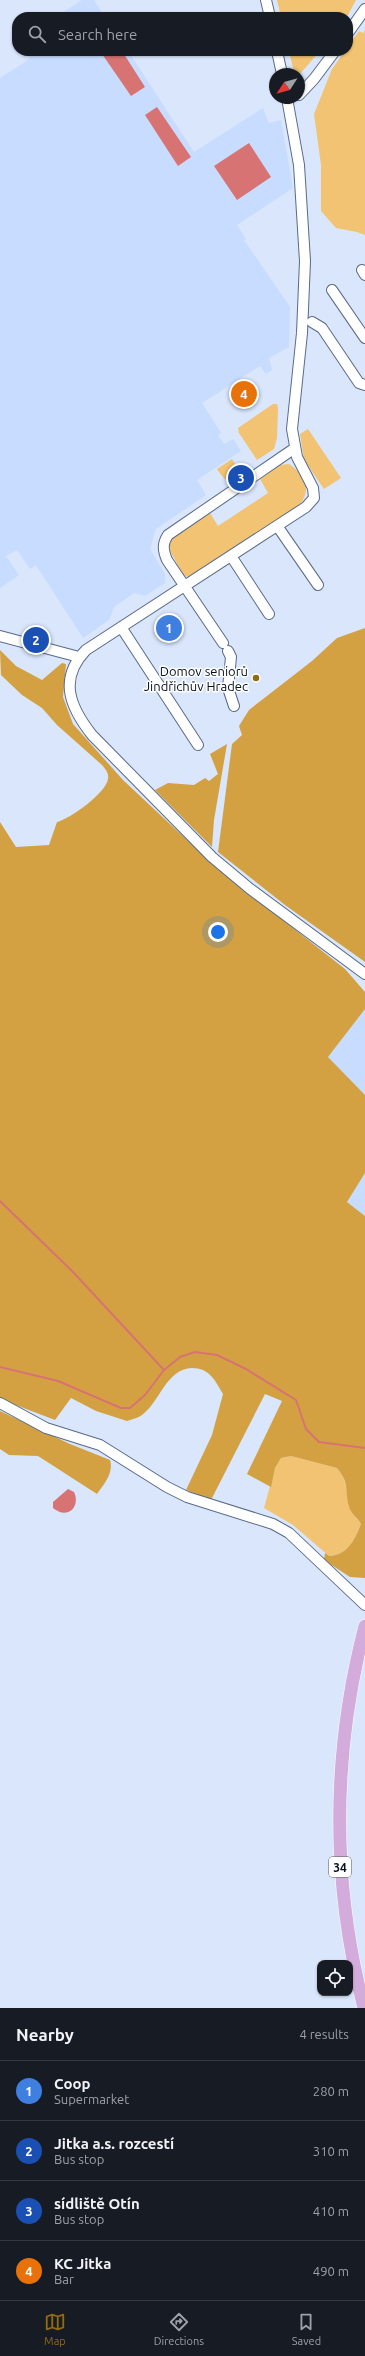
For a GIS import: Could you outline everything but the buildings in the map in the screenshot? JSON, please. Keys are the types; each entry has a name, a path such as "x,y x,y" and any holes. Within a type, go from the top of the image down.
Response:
{"main road":[{"name":"34","path":"364,2008 347,1925 340,1864 339,1816 345,1724 365,1626"}],"street":[{"path":"266,0 269,12"},
{"path":"353,25 365,9"},
{"path":"278,56 281,68"},
{"path":"305,89 330,56"},
{"path":"291,104 299,165 305,236 302,333 292,429 295,448 300,464 313,488 314,498 306,507 86,650 79,657 73,669 70,692 78,717 92,735 212,857 250,888 365,974"},
{"path":"332,290 365,338"},
{"path":"312,322 322,328 359,382 365,385"},
{"path":"234,706 228,688 231,657 226,647 163,552 164,540 168,535 295,448"},
{"path":"280,530 318,585"},
{"path":"231,556 269,614"},
{"path":"121,626 198,745"},
{"path":"0,636 79,657"},
{"path":"0,1403 46,1428 100,1445 167,1487 186,1496 273,1524 289,1533 365,1605"}],"shaded area":[{"path":"82,0 94,0 102,12 63,12"},
{"path":"277,0 356,0 350,12 280,12"},
{"path":"365,30 365,235 336,228 321,211 321,165 314,114 332,69 341,56 353,56 353,39 359,31 363,33"},
{"path":"30,56 131,56 194,152 263,108 269,123 281,120 293,188 237,225 246,239 244,240 290,307 289,347 269,358 272,370 266,374 260,366 202,403 221,433 218,435 224,444 233,439 241,451 197,480 206,495 156,529 150,549 165,574 165,583 145,596 134,593 114,607 109,620 83,638 36,565 30,569 17,550 6,556 19,575 0,588 0,78 28,60"},
{"path":"103,56 125,56 145,87 131,96"},
{"path":"290,56 316,56 305,68 293,68"},
{"path":"157,107 191,157 178,166 145,115"},
{"path":"249,143 271,177 237,200 214,166"},
{"path":"273,404 277,404 278,408 277,438 274,449 257,460 239,433 238,428"},
{"path":"308,429 341,478 324,489 304,460 300,434"},
{"path":"232,459 242,475 234,481 228,481 225,480 217,469"},
{"path":"289,464 300,473 305,483 305,494 299,506 190,577 184,576 170,551 169,543 172,537 210,513 218,526 268,493 260,479 280,465"},
{"path":"365,628 365,962 285,905 218,852 232,744 242,735 239,726 249,710 312,661 337,638"},
{"path":"0,650 16,666 42,680 62,663 66,664 63,697 73,724 123,780 218,869 345,969 365,992 365,1009 328,1057 365,1095 365,1173 347,1202 365,1216 365,1578 350,1577 324,1560 325,1553 329,1556 336,1555 346,1549 356,1535 361,1524 350,1509 347,1499 346,1484 337,1468 291,1456 281,1458 275,1468 271,1487 247,1474 282,1401 265,1394 211,1500 186,1490 212,1435 223,1394 211,1376 203,1370 192,1368 183,1370 176,1374 164,1387 148,1409 137,1418 127,1421 96,1411 71,1398 55,1420 0,1399 0,822 16,847 49,845 57,822 63,820 87,805 106,785 108,775 102,765 57,725 42,708 22,695 1,675"},
{"path":"227,744 214,820 212,847 155,790 168,783 194,785 205,778 209,781 218,774 210,754"},
{"path":"365,1009 365,1095 328,1057"},
{"path":"365,1173 365,1216 347,1202"},
{"path":"0,1411 70,1444 110,1460 111,1469 97,1494 38,1456 9,1455 0,1449"},
{"path":"291,1456 337,1468 342,1474 352,1513 361,1524 350,1545 341,1553 329,1556 293,1525 264,1508 275,1468 281,1458"},
{"path":"68,1489 74,1492 76,1503 71,1510 63,1513 53,1508 53,1502"}],"waterway":[{"path":"0,1201 73,1272 164,1370"},
{"path":"0,1367 58,1381 121,1408 130,1408 145,1395 164,1370 180,1357 195,1352 217,1355 246,1369 296,1400 306,1429 319,1442 365,1448"}],"place":[{"name":"KC Jitka","path":"244,394"},
{"name":"sídliště Otín","path":"241,478"},
{"name":"Coop","path":"169,628"},
{"name":"Jitka a.s. rozcestí","path":"36,640"},
{"name":"Domov seniorů Jindřichův Hradec","path":"256,678"}]}
